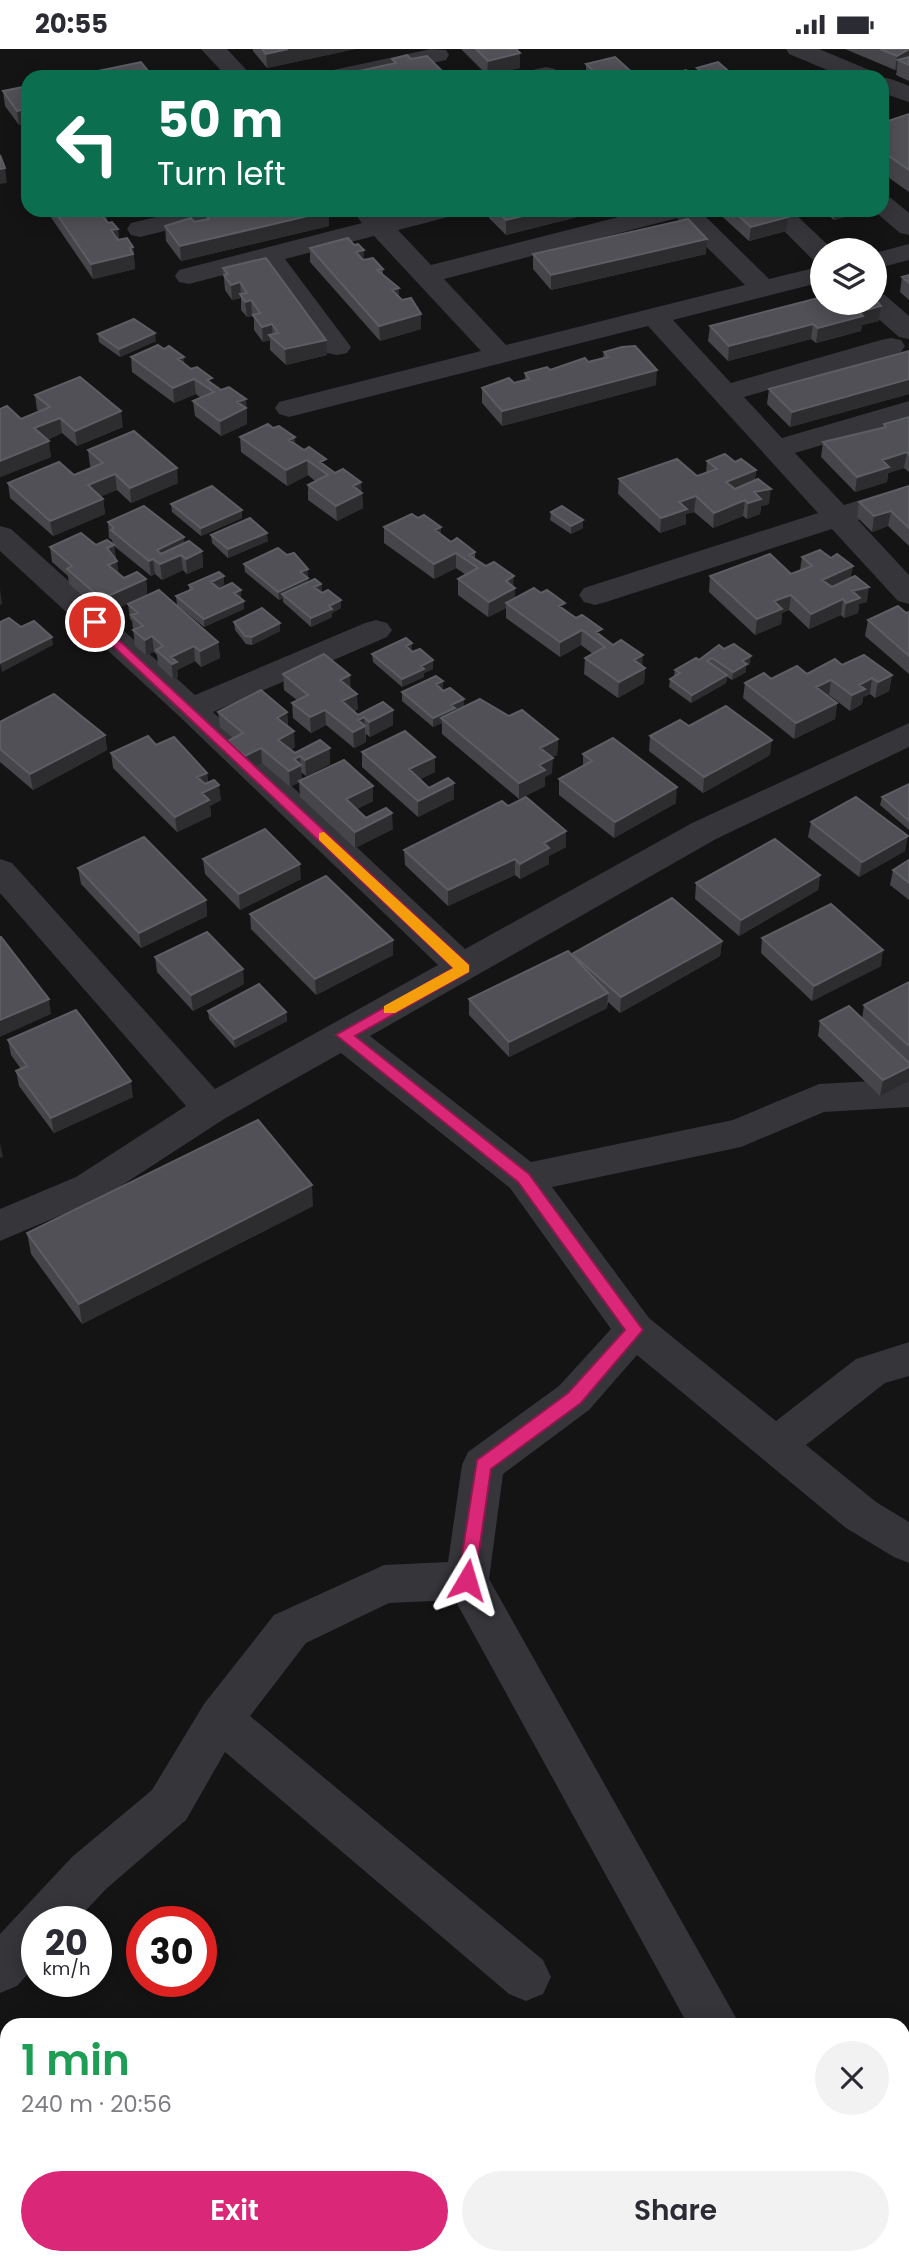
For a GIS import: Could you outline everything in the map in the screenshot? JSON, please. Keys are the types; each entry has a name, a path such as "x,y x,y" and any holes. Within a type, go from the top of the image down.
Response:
{"street":[{"path":"798,49 848,70"},
{"path":"224,50 237,70"},
{"path":"372,70 440,58"},
{"path":"889,87 909,95"},
{"path":"889,210 909,227"},
{"path":"140,229 189,217"},
{"path":"426,275 650,217"},
{"path":"691,217 763,288"},
{"path":"783,217 810,243"},
{"path":"189,276 268,255 371,218 500,355"},
{"path":"887,258 909,252"},
{"path":"268,255 337,347"},
{"path":"289,408 810,277"},
{"path":"653,315 909,594"},
{"path":"725,393 900,338 884,315"},
{"path":"776,449 909,410"},
{"path":"595,596 909,494"},
{"path":"0,535 191,709 464,969"},
{"path":"191,709 376,630"},
{"path":"0,1226 90,1187 211,1109 464,969 704,831 909,734"},
{"path":"0,870 211,1109"},
{"path":"344,1035 524,1178 635,1330 861,1515 909,1544"},
{"path":"524,1178 741,1133 819,1098 909,1093"},
{"path":"635,1330 575,1398 483,1465 467,1580 586,1798 711,2018"},
{"path":"776,1445 871,1371 909,1359"},
{"path":"58,1906 89,1873 169,1805 220,1719 290,1629 384,1584 467,1580"},
{"path":"220,1719 526,1977"},
{"path":"0,1969 21,1946"}],"building":[{"path":"262,49 288,49 266,54"},
{"path":"476,49 516,49 520,53 488,61"},
{"path":"880,49 909,49 897,56"},
{"path":"407,55 411,59 427,56 441,70 364,70 396,63 392,59"},
{"path":"615,57 629,70 592,70 586,64"},
{"path":"909,57 909,65 898,60"},
{"path":"141,62 147,70 103,70"},
{"path":"718,62 727,70 700,70 697,68"},
{"path":"21,87 21,110 17,111 3,91"},
{"path":"909,114 909,170 889,156 889,121"},
{"path":"0,155 5,168 0,169"},
{"path":"59,217 103,217 118,229 111,230 118,240 127,238 133,247 130,248 133,254 91,264"},
{"path":"208,217 303,217 180,246 165,226 191,218 194,222 209,219"},
{"path":"740,217 788,217 751,227"},
{"path":"688,219 707,239 551,275 533,254"},
{"path":"348,238 364,250 356,252 363,260 373,258 383,269 377,270 399,288 392,290 402,300 411,298 421,314 379,326 310,248"},
{"path":"266,258 326,340 285,349 269,335 278,333 272,324 262,327 253,315 260,313 251,300 245,302 240,294 247,293 240,282 231,285 224,275 228,274 223,268"},
{"path":"810,300 810,315 863,316 818,328 813,324 729,346 710,326"},
{"path":"134,319 155,333 119,349 98,334"},
{"path":"158,345 164,349 169,346 184,357 178,359 191,369 197,367 212,378 207,380 221,390 229,387 246,399 237,402 246,408 220,421 193,401 214,392 194,379 173,388 131,357"},
{"path":"635,346 657,370 502,411 482,388 509,378 514,383 529,379 525,373 547,367 550,370 585,358 588,362 608,357 604,352"},
{"path":"909,351 909,379 792,412 769,389"},
{"path":"80,377 121,411 75,431 60,418 34,428 49,441 0,461 0,409 7,406 21,419 50,407 35,395"},
{"path":"909,417 909,455 907,452 882,460 889,467 857,477 823,442 886,427 884,424"},
{"path":"268,424 273,428 279,426 295,437 289,440 304,450 309,447 326,459 320,462 335,473 343,469 361,482 353,486 362,493 336,506 308,485 328,475 307,460 286,470 240,437"},
{"path":"134,431 177,468 130,488 115,474 88,485 103,499 50,521 8,483 59,462 74,475 103,463 88,450"},
{"path":"725,454 735,462 741,459 756,470 726,482 735,489 758,479 771,489 754,492 761,499 748,503 745,500 714,513 696,496 679,502 687,509 661,518 619,479 677,459 697,476 717,469 707,461"},
{"path":"212,486 242,510 201,528 171,504"},
{"path":"909,486 909,528 891,511 874,516 859,502"},
{"path":"144,506 184,537 157,550 161,554 189,541 202,551 186,559 181,555 160,564 153,559 149,561 111,530 114,528 108,522"},
{"path":"562,506 583,520 571,526 551,512"},
{"path":"412,514 418,518 424,515 441,527 435,530 451,542 457,538 475,552 469,555 486,566 494,562 514,576 506,581 515,588 489,602 458,579 478,568 456,553 434,564 384,527"},
{"path":"250,518 267,533 228,549 211,535"},
{"path":"81,533 96,545 107,540 114,545 107,548 117,561 108,565 124,578 137,572 146,579 108,596 102,592 97,595 67,569 72,566 50,547"},
{"path":"278,548 287,555 294,553 308,569 300,572 308,578 278,592 244,564"},
{"path":"820,550 831,558 837,554 853,566 822,580 832,587 855,576 869,587 852,591 860,598 846,603 843,599 811,614 791,595 774,601 782,609 757,619 710,576 770,554 791,574 812,566 802,557"},
{"path":"219,572 224,576 211,582 219,589 232,583 241,590 234,593 244,601 204,619 176,596 193,589 189,585"},
{"path":"315,579 321,584 314,587 322,593 328,590 341,600 329,606 332,609 311,618 282,594"},
{"path":"534,588 541,593 547,590 565,603 559,606 576,618 582,615 602,629 596,632 613,645 621,640 643,655 634,660 645,668 619,682 585,658 605,647 582,630 560,642 506,603"},
{"path":"159,590 218,642 200,651 194,646 171,657 177,662 172,664 156,650 163,646 152,636 145,640 133,630 143,626 131,615 138,613 128,604"},
{"path":"898,606 906,613 909,612 909,656 868,620"},
{"path":"262,608 280,623 252,637 245,636 234,622"},
{"path":"9,618 21,627 34,621 52,637 0,663 0,622"},
{"path":"406,638 412,643 406,646 412,652 420,649 433,660 421,666 424,669 402,679 372,654"},
{"path":"734,644 751,656 742,661 747,664 733,672 712,658 707,661 727,675 692,695 670,679 680,673 675,670 696,658 699,660 719,645 724,649"},
{"path":"324,654 350,675 340,680 357,694 342,701 358,715 383,702 393,710 369,722 364,717 358,720 365,726 353,732 325,710 310,717 292,703 308,695 283,674"},
{"path":"864,655 892,675 878,682 872,678 859,685 865,689 852,695 831,680 816,687 837,703 796,723 745,683 764,673 771,679 797,666 807,674 835,659 842,665"},
{"path":"436,676 443,681 436,684 443,691 450,688 464,699 451,705 455,708 433,718 402,692"},
{"path":"261,690 287,712 277,718 294,731 278,740 295,753 320,740 330,748 305,760 300,756 294,759 301,765 289,771 261,748 245,756 228,741 243,733 218,712"},
{"path":"54,694 105,735 30,774 0,749 0,722"},
{"path":"480,699 509,716 522,710 558,739 540,748 553,758 539,765 545,770 519,783 441,718"},
{"path":"726,706 772,740 704,777 650,736 680,720 689,726"},
{"path":"405,731 435,757 409,769 429,788 448,778 454,783 418,801 362,752"},
{"path":"148,736 156,745 174,737 207,773 197,777 205,784 214,780 219,785 202,793 209,800 175,817 111,753"},
{"path":"613,738 677,787 615,822 559,779 592,761 583,754"},
{"path":"344,760 373,786 346,799 366,818 386,808 392,813 355,832 299,781"},
{"path":"909,784 909,821 882,797"},
{"path":"526,797 566,831 544,843 549,848 520,864 515,859 448,890 404,850 502,801 508,806"},
{"path":"856,797 908,836 862,862 811,822"},
{"path":"265,829 300,864 239,894 203,859"},
{"path":"144,837 206,900 139,933 78,868"},
{"path":"775,839 820,875 741,920 696,883"},
{"path":"909,860 909,883 893,870"},
{"path":"326,876 393,940 315,979 250,914"},
{"path":"672,898 722,941 621,997 572,954"},
{"path":"831,904 883,950 814,986 762,938"},
{"path":"207,932 243,969 191,995 155,957"},
{"path":"0,937 49,999 0,1020"},
{"path":"568,951 608,993 509,1042 469,999"},
{"path":"909,982 909,1046 864,1005"},
{"path":"259,984 286,1012 234,1039 208,1011"},
{"path":"849,1006 909,1063 909,1067 883,1080 820,1021"},
{"path":"76,1010 131,1081 51,1118 16,1071 27,1066 8,1040"},
{"path":"258,1120 312,1185 79,1304 27,1233"}],"slow traffic":[{"path":"324,836 464,969 390,1009"}],"route":[{"path":"95,622 191,709 464,969 344,1035 524,1178 635,1330 575,1398 483,1465 467,1580"}]}
